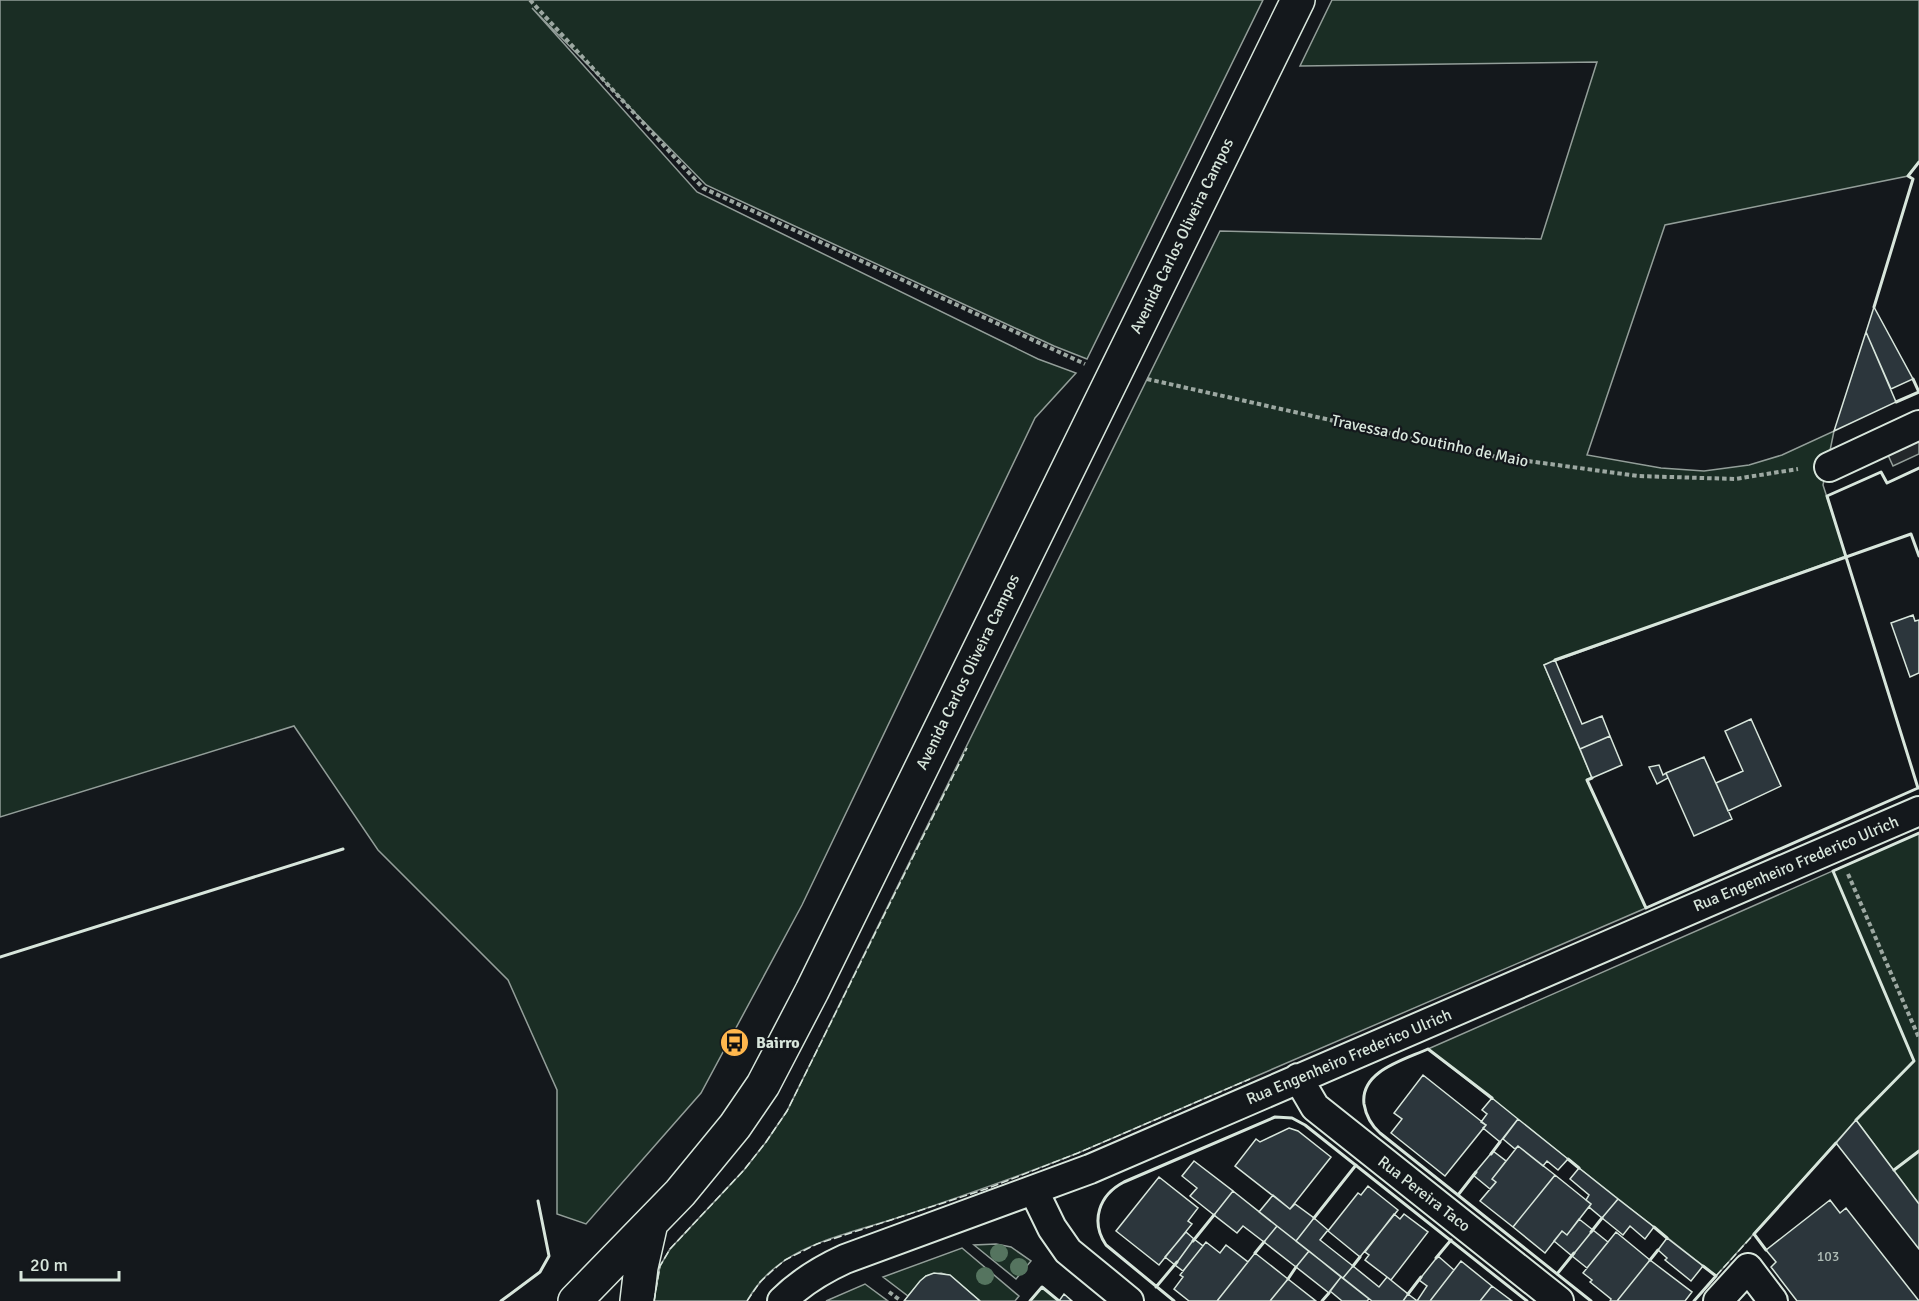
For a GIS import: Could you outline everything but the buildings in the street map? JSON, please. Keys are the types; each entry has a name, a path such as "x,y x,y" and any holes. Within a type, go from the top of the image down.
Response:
{"main road":[{"name":"Avenida Carlos Oliveira Campos","path":"579,1300 706,1163 763,1086 1298,0"},
{"path":"637,1301 641,1267 652,1222"}],"street":[{"path":"1829,467 1919,425"},
{"name":"Rua Engenheiro Frederico Ulrich","path":"782,1301 798,1285 817,1272 845,1258 1035,1191 1090,1169 1919,811"},
{"name":"Rua Pereira Taco","path":"1299,1078 1315,1107 1559,1301"},
{"path":"1035,1191 1052,1228 1068,1251 1129,1301"},
{"path":"1718,1301 1748,1268 1773,1301"}],"path":[{"name":"Travessa do Soutinho de Maio","path":"530,0 703,188 1079,362 1115,373 1503,458 1638,476 1735,479 1778,471 1829,467"},
{"path":"1836,847 1919,1038"},
{"path":"890,1292 901,1301"}],"green space":[{"path":"0,0 1263,0 1087,359 1054,346 706,185 532,8 697,192 1038,359 1076,373 1035,418 802,905 701,1093 586,1224 557,1214 557,1090 508,980 378,850 294,726 0,817"},
{"path":"1332,0 1919,0 1919,162 1908,176 1665,225 1587,455 1661,468 1704,471 1749,465 1782,455 1834,431 1823,485 1846,556 1544,665 1592,778 1587,780 1646,908 1078,1153 967,1194 810,1247 773,1269 747,1301 654,1301 660,1266 670,1249 744,1170 787,1111 1220,231 1541,239 1597,62 1300,66"},
{"path":"1919,833 1919,1204 1856,1120 1716,1276 1428,1049"},
{"path":"996,1244 1011,1247 1031,1261 1016,1279 974,1245"},
{"path":"962,1248 1019,1296 1015,1301 980,1301 950,1276 941,1273 926,1276 908,1296 883,1277"},
{"path":"865,1284 888,1301 826,1301"},
{"path":"1042,1287 1059,1301 1030,1301"}],"shaded area":[{"path":"1919,441 1919,454 1893,466 1888,455"}],"fence":[{"path":"654,1301 660,1266 670,1249 744,1170 787,1111 967,748"},
{"path":"747,1301 760,1282 785,1260 817,1244 986,1189 1078,1153 1250,1079"},
{"path":"1716,1276 1754,1234"}],"wall":[{"path":"1874,307 1913,179 1908,176 1919,162"},
{"path":"1896,402 1919,392 1913,379"},
{"path":"1919,468 1887,483 1881,472 1827,496 1919,788"},
{"path":"1555,660 1911,534 1919,556"},
{"path":"1592,778 1587,780 1646,908 1918,788"},
{"path":"1856,1120 1914,1061 1833,871 1919,833"},
{"path":"0,957 343,849"},
{"path":"1492,1098 1428,1049 1376,1075 1369,1083 1364,1104 1369,1120 1380,1133 1591,1301"},
{"path":"1174,1301 1106,1245 1101,1236 1098,1218 1103,1201 1115,1187 1124,1182 1275,1117 1292,1118 1305,1125 1527,1301"},
{"path":"1491,1154 1500,1142"},
{"path":"1766,1250 1754,1234 1836,1143"},
{"path":"1894,1170 1919,1151"},
{"path":"1568,1159 1579,1168"},
{"path":"1314,1218 1356,1165"},
{"path":"1458,1195 1476,1172"},
{"path":"501,1301 540,1272 549,1256 538,1201"},
{"path":"1193,1241 1214,1215"},
{"path":"1591,1232 1602,1218"},
{"path":"1654,1227 1667,1238"},
{"path":"1436,1258 1451,1240"},
{"path":"1255,1253 1264,1242"},
{"path":"1650,1260 1658,1250"},
{"path":"1557,1274 1574,1253"},
{"path":"1353,1266 1360,1257"},
{"path":"1156,1287 1177,1262"},
{"path":"1694,1301 1716,1276 1703,1266"},
{"path":"1288,1279 1296,1267"},
{"path":"1408,1294 1421,1277"},
{"path":"1030,1301 1042,1287 1059,1301"},
{"path":"1322,1301 1329,1293"}],"place":[{"name":"Bairro","path":"735,1043"}]}
